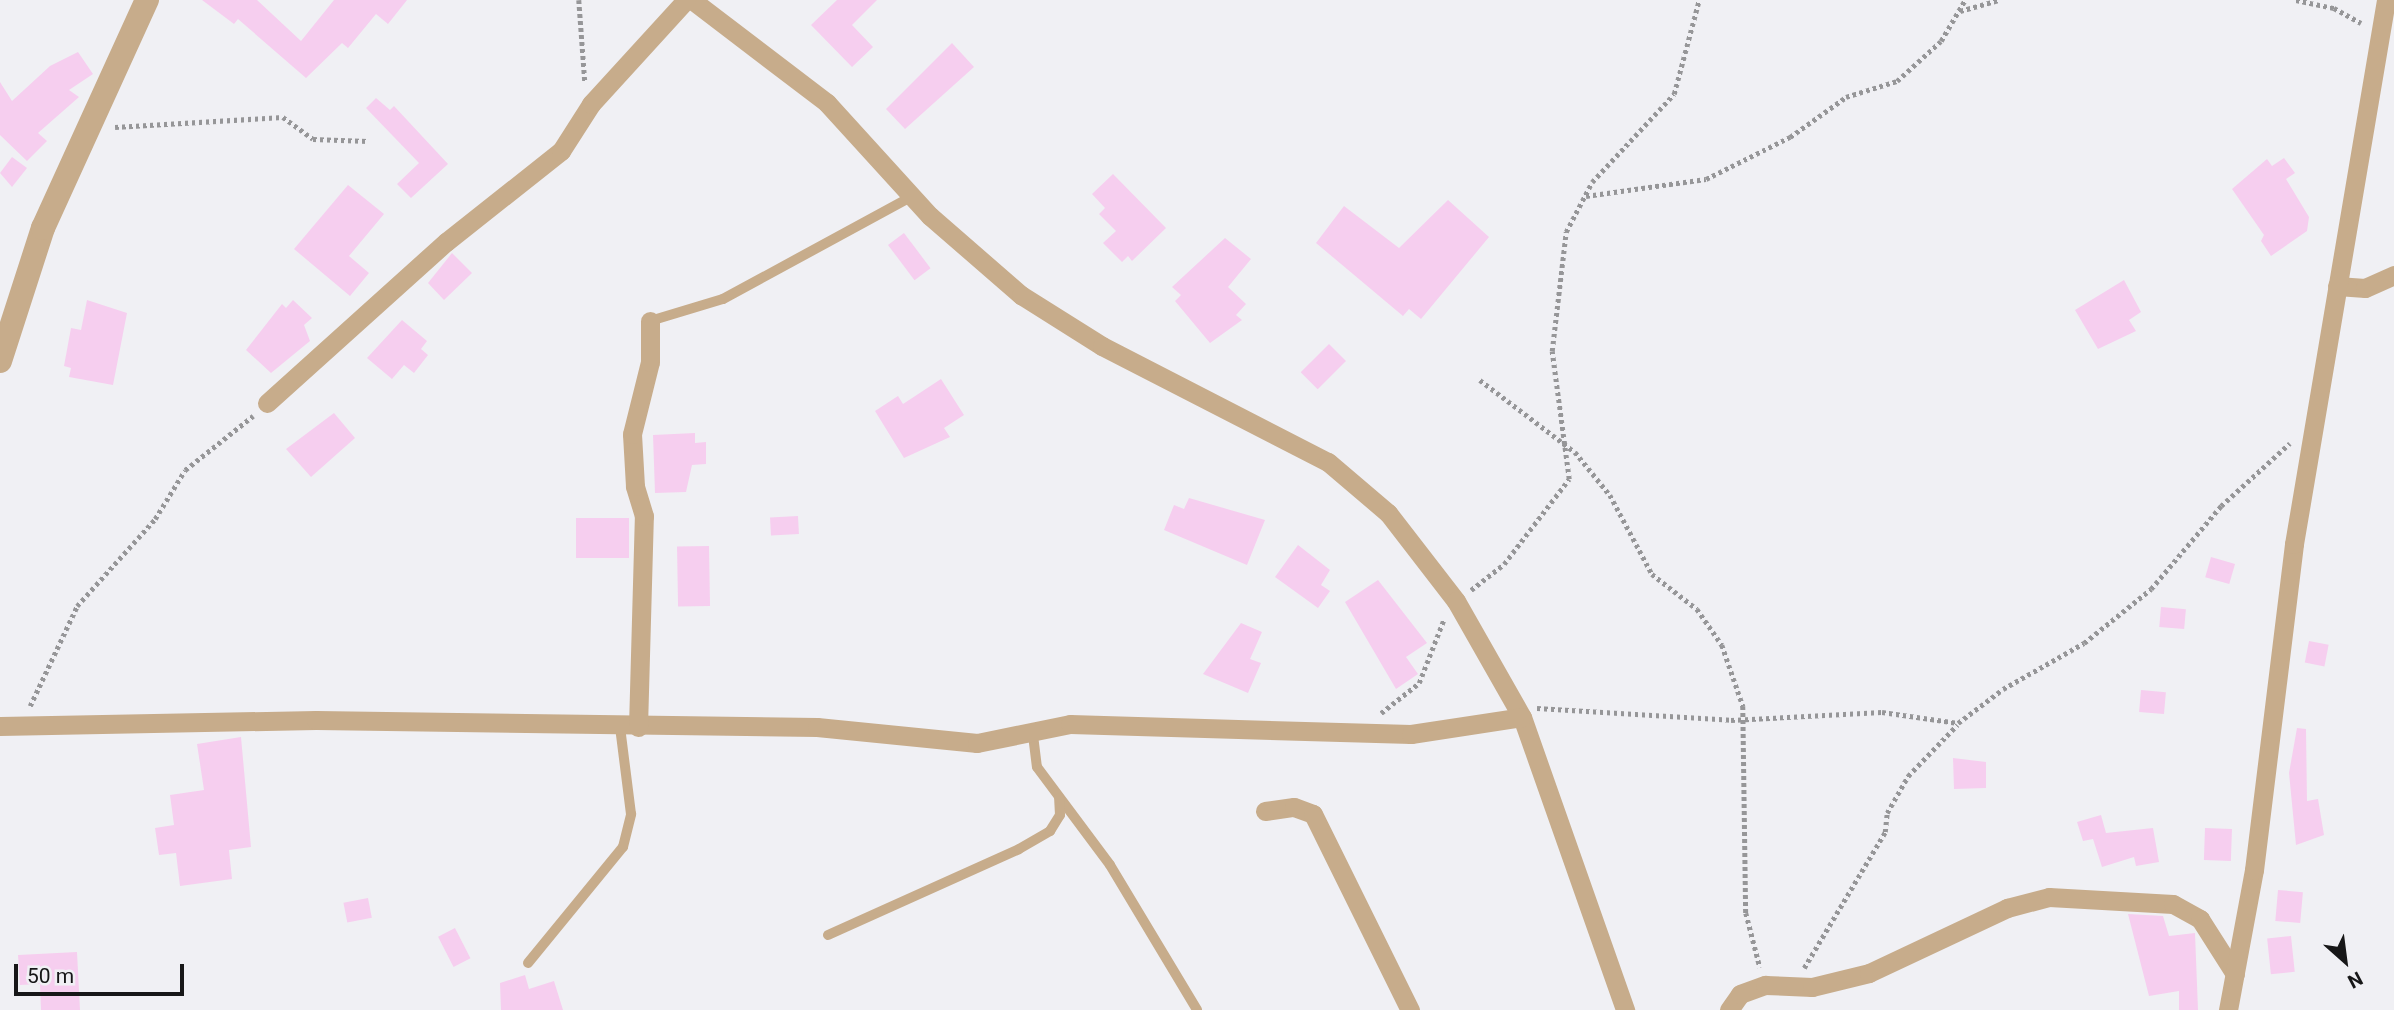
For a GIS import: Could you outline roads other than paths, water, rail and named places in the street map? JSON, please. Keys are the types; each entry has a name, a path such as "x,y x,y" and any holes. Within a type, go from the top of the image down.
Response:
{"street":[{"path":"0,361 43,228 147,0"},
{"path":"267,403 446,242 555,157 584,114 686,0"},
{"path":"692,0 827,103 914,196 1021,295 1102,346 1260,423 1337,469 1388,513 1456,601 1517,708 1625,1010"},
{"path":"2228,1010 2315,413 2386,0"},
{"path":"2337,286 2365,288 2394,275"},
{"path":"629,727 644,516 632,433 650,362 650,321"},
{"path":"8,725 316,719 629,727 882,729 977,743 1033,735 1070,723 1361,734 1449,730 1517,708"},
{"path":"1265,811 1294,807 1313,814 1410,1010"},
{"path":"1729,1010 1740,994 1765,985 1794,986 1869,974 2007,908 2049,897 2173,904 2200,919 2235,974"}],"lane":[{"path":"650,321 723,299 914,196"},
{"path":"528,963 623,847 631,814 629,727"},
{"path":"1033,735 1037,767 1110,865 1197,1010"},
{"path":"828,935 1029,843 1055,823 1059,798"}]}
